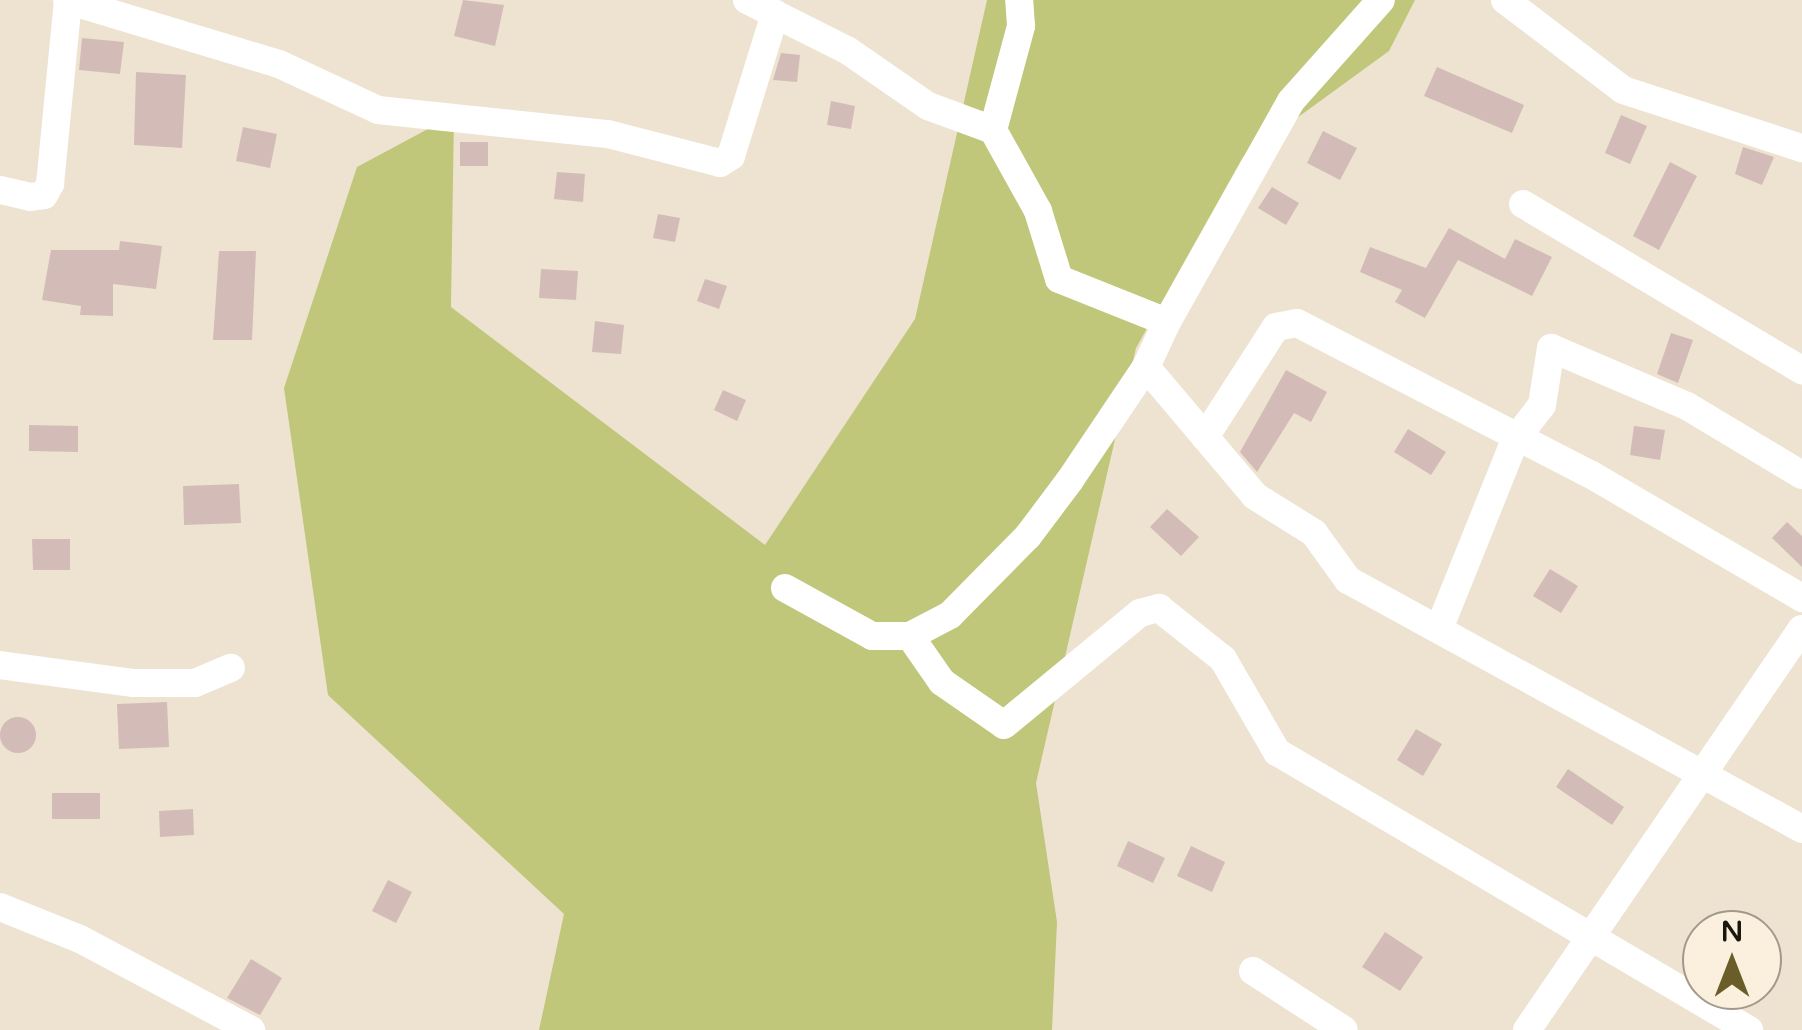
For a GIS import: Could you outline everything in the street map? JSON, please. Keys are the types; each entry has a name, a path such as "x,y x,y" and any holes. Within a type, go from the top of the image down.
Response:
{"street":[{"path":"0,190 30,197 44,195 50,184 67,0 279,64 378,110 608,134 720,163 731,156 775,14"},
{"path":"747,0 847,50 928,106 993,130 1038,211 1059,278 1166,322"},
{"path":"993,130 1020,26 1019,0"},
{"path":"785,588 854,629 910,636 950,615 1028,536 1146,367 1166,322 1291,101 1381,0"},
{"path":"1505,0 1623,90 1802,148"},
{"path":"1523,204 1802,370"},
{"path":"1205,437 1284,322 1334,340 1515,440 1590,474 1802,598"},
{"path":"1439,629 1515,440 1542,404 1548,354 1557,346 1687,406 1802,475"},
{"path":"1146,367 1254,496 1314,533 1348,580 1802,829"},
{"path":"910,636 942,682 1004,725 1140,613 1159,608 1223,658 1276,752 1598,935 1749,1030"},
{"path":"1527,1030 1598,935 1802,629"},
{"path":"0,665 134,684 195,684 231,668"},
{"path":"0,907 80,940 251,1030"},
{"path":"1253,970 1344,1030"}],"green space":[{"path":"987,0 1415,0 1389,51 1243,157 1136,348 1036,783 1057,922 1052,1030 539,1030 564,914 328,695 284,388 357,167 454,115 451,307 765,545 915,319"}],"building":[{"path":"463,0 504,5 495,46 454,36"},
{"path":"82,38 124,42 120,74 79,70"},
{"path":"781,53 800,55 797,82 773,80"},
{"path":"1437,67 1524,105 1512,133 1424,96"},
{"path":"136,72 186,75 182,148 134,145"},
{"path":"831,101 855,106 851,129 827,125"},
{"path":"1621,115 1647,126 1630,164 1605,153"},
{"path":"243,127 277,134 270,168 236,161"},
{"path":"1323,131 1357,148 1340,180 1307,163"},
{"path":"460,142 488,142 488,166 460,166"},
{"path":"1743,147 1774,157 1762,185 1735,174"},
{"path":"1670,162 1697,176 1659,250 1633,236"},
{"path":"557,172 585,174 583,202 554,199"},
{"path":"1272,187 1299,203 1286,225 1258,208"},
{"path":"658,214 680,218 675,242 653,238"},
{"path":"1449,228 1505,259 1515,239 1552,257 1532,296 1458,260 1425,318 1395,302 1402,290 1360,272 1370,247 1426,268"},
{"path":"120,241 162,246 156,289 113,284 113,316 80,315 81,306 42,300 51,250 119,250"},
{"path":"219,251 256,251 252,340 213,340"},
{"path":"541,269 578,271 576,300 539,298"},
{"path":"705,279 727,286 719,309 697,301"},
{"path":"595,321 624,325 621,354 592,352"},
{"path":"1671,333 1693,340 1678,383 1657,374"},
{"path":"1286,370 1327,392 1311,422 1294,413 1257,472 1240,452"},
{"path":"723,390 746,400 737,421 714,410"},
{"path":"29,425 78,426 78,452 29,451"},
{"path":"1634,426 1665,430 1660,460 1630,455"},
{"path":"1408,429 1446,452 1431,475 1394,452"},
{"path":"239,484 241,523 184,525 183,486"},
{"path":"1167,509 1199,537 1181,556 1150,527"},
{"path":"1787,522 1802,536 1802,567 1772,538"},
{"path":"32,539 70,539 70,570 33,570"},
{"path":"1550,569 1578,586 1561,613 1533,596"},
{"path":"167,702 169,747 119,749 117,704"},
{"path":"18,717 31,722 36,735 31,748 18,753 5,748 0,735 5,722"},
{"path":"1416,729 1442,744 1423,776 1397,760"},
{"path":"1568,769 1624,807 1612,825 1556,787"},
{"path":"52,793 100,793 100,819 52,819"},
{"path":"193,809 194,835 160,837 159,811"},
{"path":"1128,841 1165,858 1153,883 1117,866"},
{"path":"1191,846 1225,862 1212,892 1177,876"},
{"path":"388,880 412,892 396,923 372,911"},
{"path":"1385,932 1423,957 1400,991 1362,967"},
{"path":"251,959 282,978 260,1015 227,998"}]}
